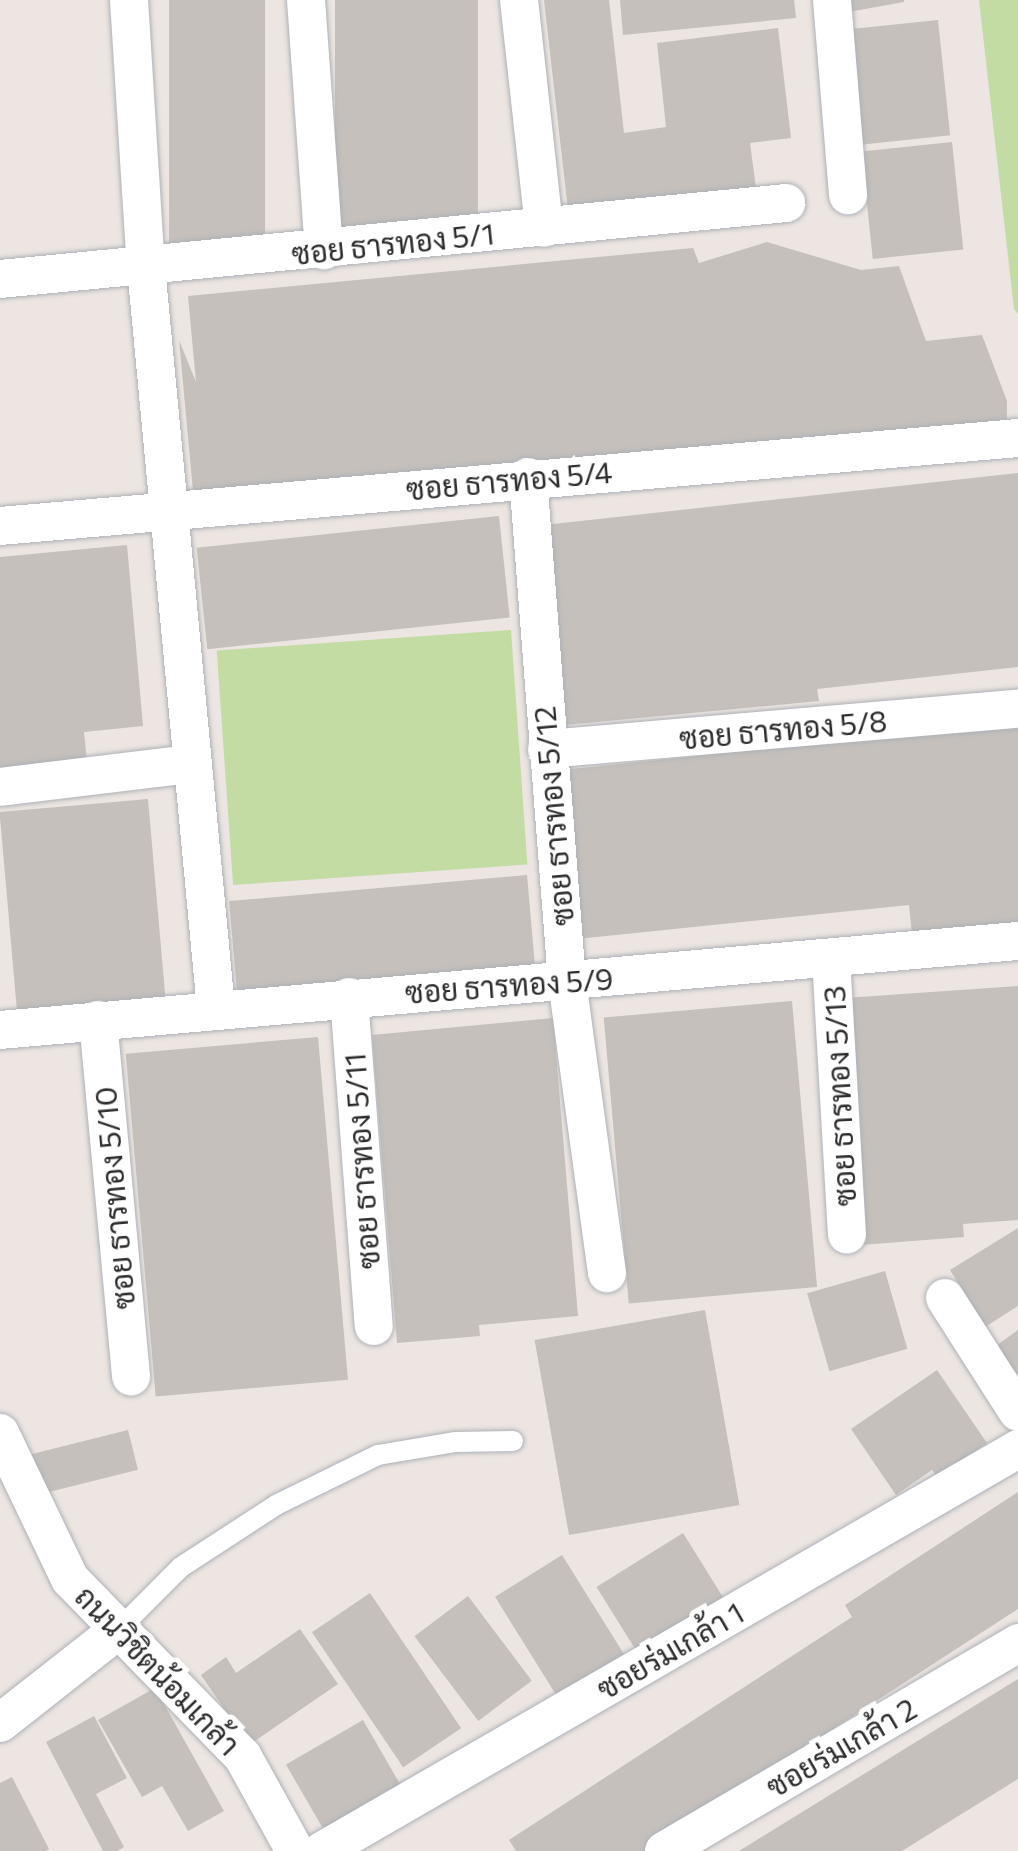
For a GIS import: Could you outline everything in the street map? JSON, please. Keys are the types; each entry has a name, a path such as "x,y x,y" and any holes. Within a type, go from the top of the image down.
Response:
{"street":[{"path":"129,0 146,267 172,514 189,764 216,1009"},
{"path":"306,0 324,250"},
{"path":"519,0 544,228"},
{"path":"832,0 848,196"},
{"name":"ซอย ธารทอง 5/1","path":"0,278 786,203"},
{"name":"ซอย ธารทอง 5/4","path":"0,526 172,514 528,477 1018,438"},
{"name":"ซอย ธารทอง 5/12","path":"528,477 567,981 607,1273"},
{"name":"ซอย ธารทอง 5/8","path":"547,749 1018,709"},
{"path":"0,787 189,764"},
{"name":"ซอย ธารทอง 5/9","path":"0,1030 1018,941"},
{"name":"ซอย ธารทอง 5/13","path":"831,958 847,1234"},
{"name":"ซอย ธารทอง 5/11","path":"349,997 374,1326"},
{"name":"ซอย ธารทอง 5/10","path":"98,1020 131,1376"},
{"path":"946,1298 1018,1412"},
{"name":"ถนนวิชิตน้อมเกล้า","path":"0,1434 70,1579 243,1757 295,1851"},
{"name":"ซอยร่มเกล้า 1","path":"322,1851 1018,1450"},
{"path":"0,1723 117,1631"},
{"name":"ซอยร่มเกล้า 2","path":"664,1851 1018,1643"}],"lane":[{"path":"117,1631 181,1567 276,1505 361,1464 456,1442 513,1441"}],"green space":[{"path":"979,0 1018,0 1018,314 1014,309"},
{"path":"511,630 527,864 233,885 217,651"}],"building":[{"path":"169,0 265,0 265,244 169,244"},
{"path":"335,0 478,0 478,230 335,230"},
{"path":"544,0 609,0 624,133 666,127 657,43 778,28 791,138 750,143 756,188 568,210"},
{"path":"620,0 794,0 796,18 623,35"},
{"path":"841,0 904,0 904,2 843,13"},
{"path":"938,20 950,135 859,145 847,30"},
{"path":"952,142 963,249 873,259 861,152"},
{"path":"767,242 861,270 899,266 926,341 982,335 1007,401 1007,427 194,502 179,340 196,382 188,296 693,248 699,263"},
{"path":"1018,473 1018,667 817,689 819,701 565,725 544,525"},
{"path":"499,516 510,617 207,649 197,548"},
{"path":"127,545 143,726 84,732 87,761 0,770 0,557"},
{"path":"1018,723 1018,933 913,944 909,905 577,939 561,770"},
{"path":"148,799 165,997 17,1010 0,812"},
{"path":"527,875 535,971 238,997 229,901"},
{"path":"1018,986 1018,1220 963,1224 964,1237 861,1245 845,998"},
{"path":"792,1001 817,1287 629,1303 604,1017"},
{"path":"553,1018 578,1316 479,1325 480,1336 397,1343 372,1035"},
{"path":"318,1037 348,1380 156,1397 126,1054"},
{"path":"1018,1228 1018,1306 985,1327 950,1270"},
{"path":"885,1271 907,1349 829,1371 807,1293"},
{"path":"705,1310 739,1505 569,1535 535,1340"},
{"path":"1018,1330 1018,1384 993,1348"},
{"path":"937,1370 987,1443 937,1477 932,1470 896,1495 851,1429"},
{"path":"128,1430 138,1470 38,1495 28,1455"},
{"path":"1018,1492 1018,1609 645,1851 516,1851 509,1840 852,1617 845,1605"},
{"path":"683,1533 723,1597 637,1652 596,1587"},
{"path":"562,1555 627,1659 560,1701 495,1597"},
{"path":"370,1593 461,1728 403,1767 312,1632"},
{"path":"468,1596 532,1681 478,1721 414,1636"},
{"path":"300,1629 338,1684 249,1745 201,1675 226,1657 236,1673"},
{"path":"1018,1679 1018,1779 902,1851 739,1851"},
{"path":"155,1688 224,1811 188,1831 162,1786 142,1797 98,1720"},
{"path":"94,1716 127,1778 96,1794 124,1847 117,1851 103,1851 46,1742"},
{"path":"363,1720 406,1794 328,1838 286,1764"},
{"path":"12,1777 49,1849 46,1851 0,1851 0,1783"}]}
